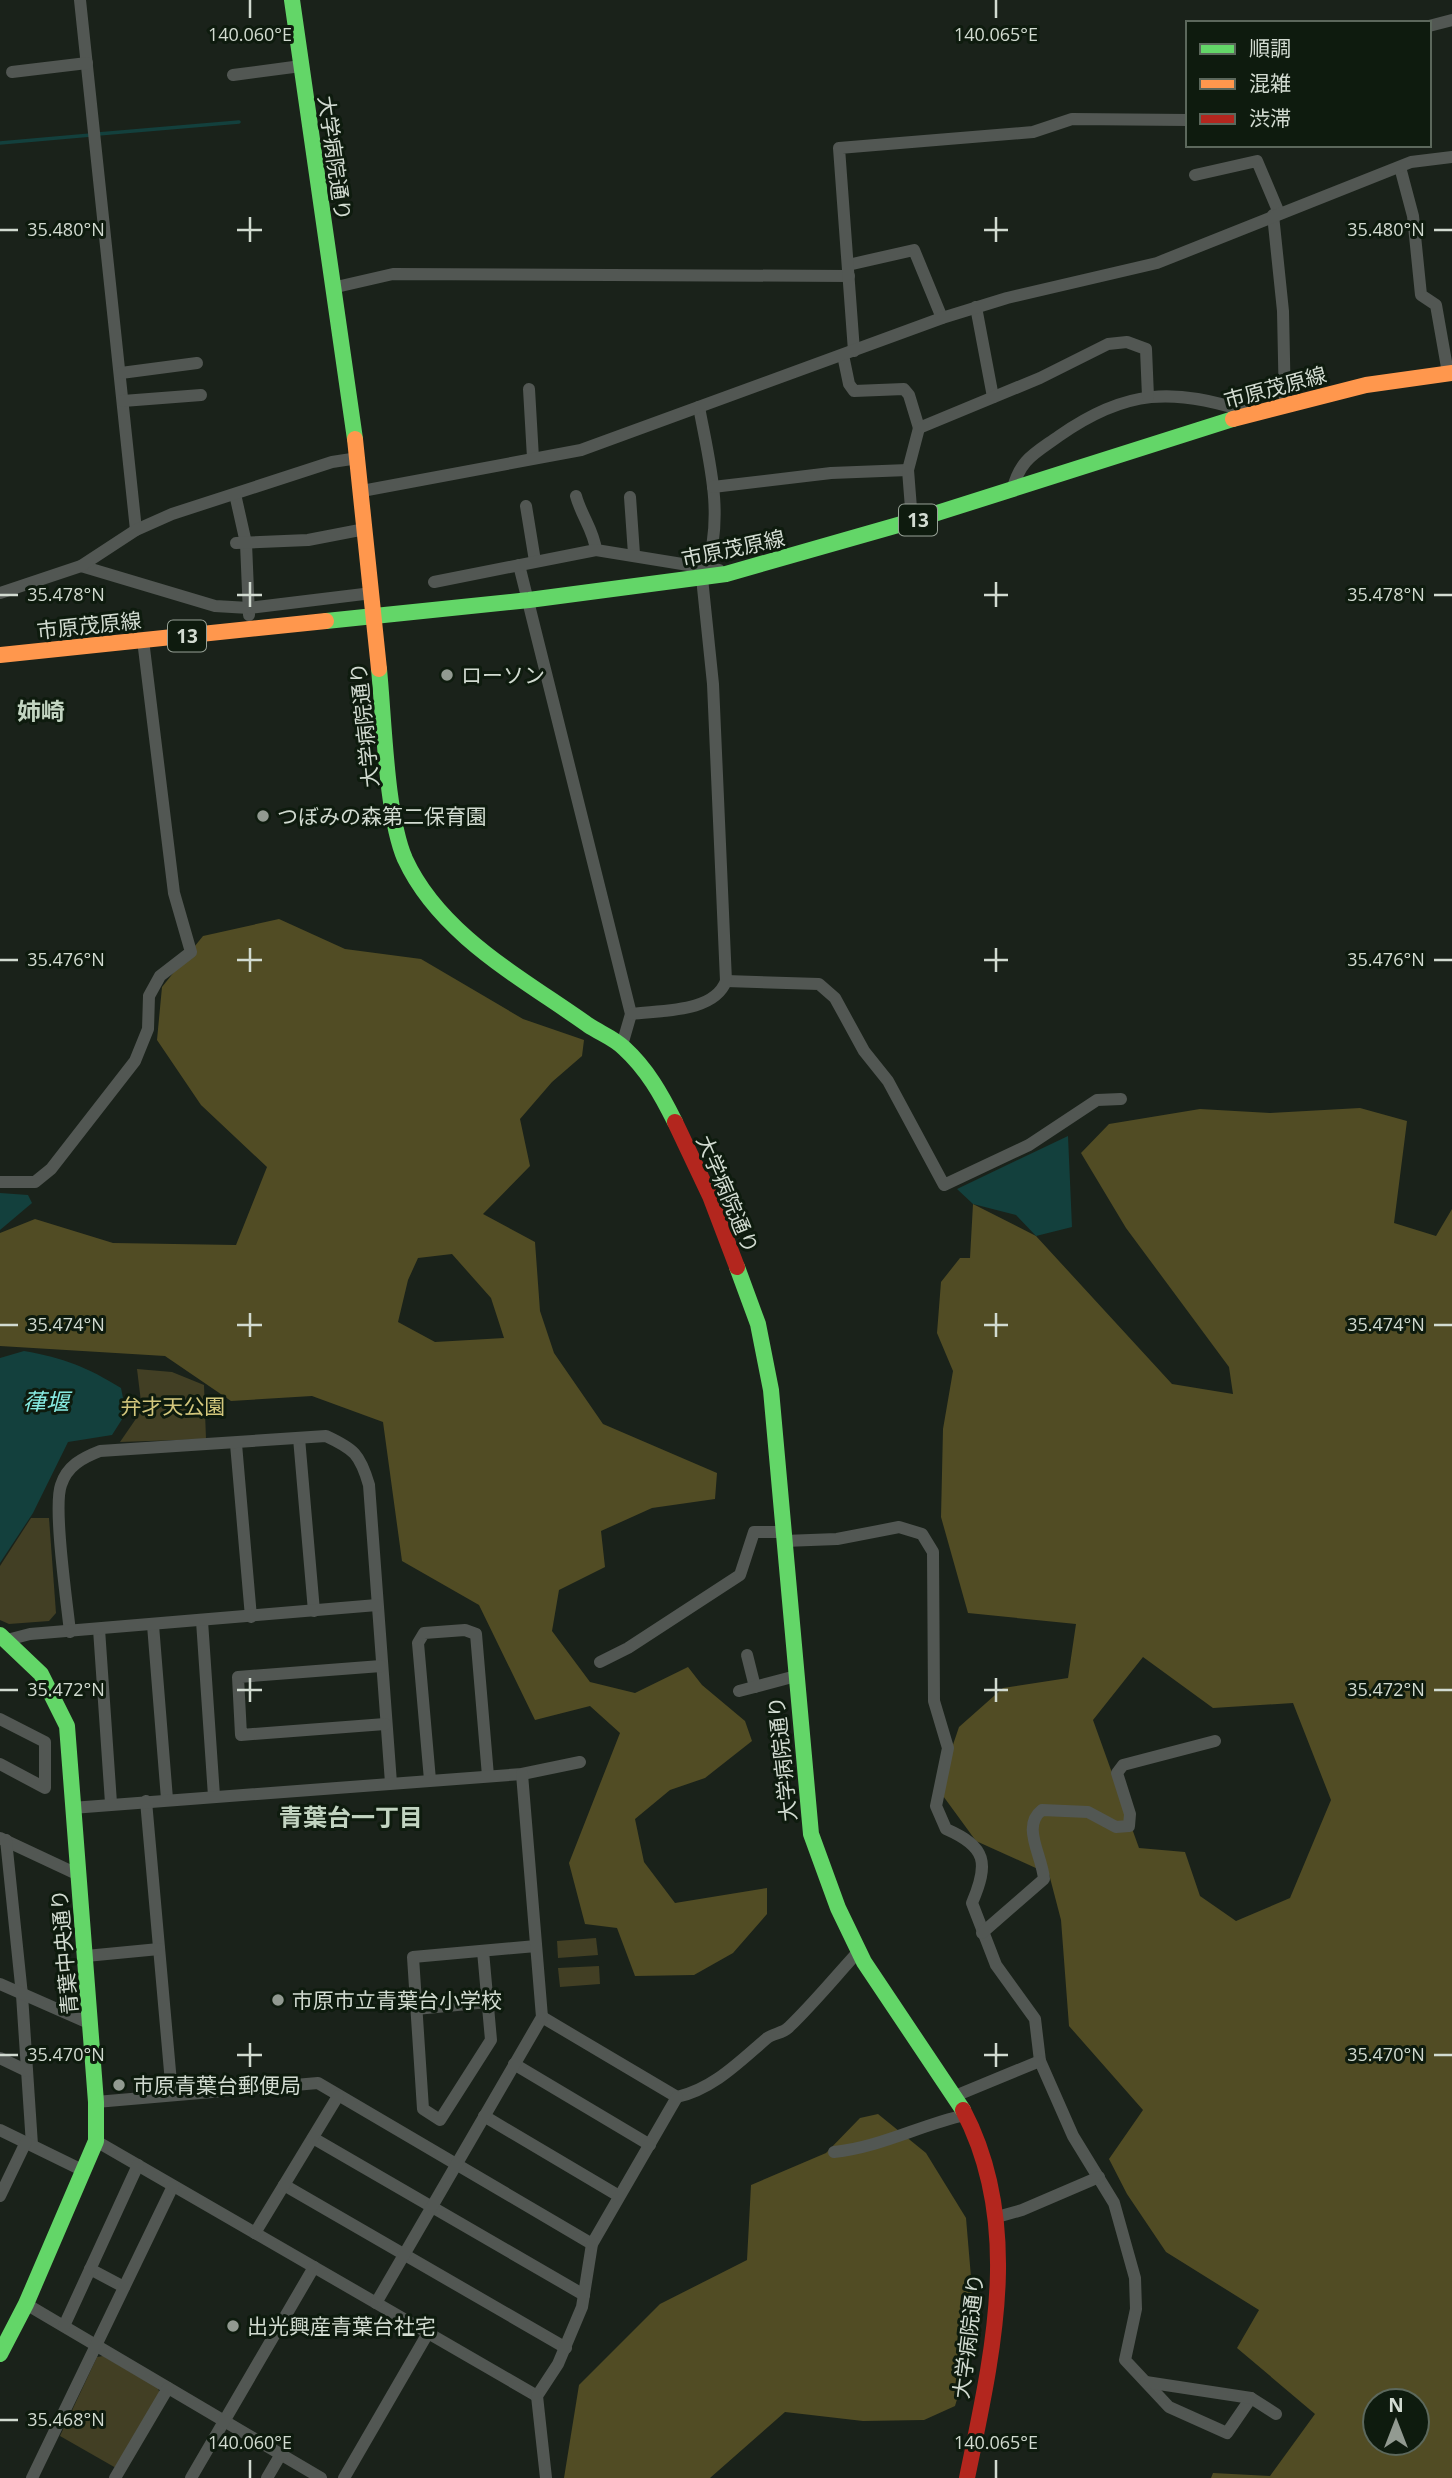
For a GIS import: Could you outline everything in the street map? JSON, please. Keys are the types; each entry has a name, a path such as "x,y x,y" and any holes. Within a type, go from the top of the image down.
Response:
{"street":[{"path":"80,0 136,530"},
{"name":"大学病院通り","path":"292,0 358,458 393,807 404,856 424,893 468,940 595,1030 622,1045 646,1070 662,1096 710,1196 758,1324 771,1390 811,1834 831,1898 858,1952 965,2115 984,2161 997,2217 999,2230 996,2317 967,2478"},
{"path":"1431,25 1452,20"},
{"path":"12,72 87,63"},
{"path":"233,75 301,66"},
{"path":"912,521 908,470 919,428 909,395 904,389 854,391 849,384 849,271 839,148 1032,132 1072,120 1186,120"},
{"path":"362,491 581,450 942,318 976,307 1157,263 1411,162 1452,157"},
{"path":"1195,175 1257,162 1276,214 1283,311 1285,406"},
{"path":"1400,167 1413,216 1421,295 1436,304 1450,373"},
{"path":"332,288 393,274 849,271 914,250 942,318"},
{"path":"976,307 993,397"},
{"path":"919,428 1108,344 1127,342 1146,349 1149,397"},
{"path":"121,373 197,363"},
{"name":"市原茂原線","path":"0,655 529,600 705,573 726,575 1012,491 1253,413 1366,385 1450,373"},
{"path":"529,388 533,458"},
{"path":"123,401 201,395"},
{"path":"1012,491 1024,461 1091,414 1130,399 1149,397 1212,400 1253,413"},
{"path":"631,1014 697,1005 722,991 726,981 713,684 705,573 716,540 713,487 699,407"},
{"path":"0,593 81,566 136,530 332,462 358,458"},
{"path":"713,487 831,473 908,470"},
{"path":"235,494 249,608 249,629"},
{"path":"576,496 585,523 594,535 597,550"},
{"path":"630,498 634,554"},
{"path":"526,506 536,561"},
{"path":"241,543 308,540 365,529"},
{"path":"434,582 597,550 634,554 705,573"},
{"path":"519,565 631,1014 622,1045"},
{"path":"81,566 215,606 249,608 372,593"},
{"path":"0,1182 36,1181 51,1170 135,1061 148,1028 149,996 160,976 191,952 174,893 143,640"},
{"path":"726,981 819,984 835,998 864,1051 888,1081 944,1185 1029,1145 1097,1100 1121,1099"},
{"path":"70,1632 58,1496 67,1472 80,1459 100,1451 326,1436 350,1447 362,1462 369,1485 391,1783"},
{"path":"299,1438 314,1611"},
{"path":"236,1444 251,1617"},
{"path":"600,1662 628,1648 740,1575 754,1532 837,1539 900,1527 922,1534 933,1552 934,1702 948,1748 936,1806 946,1829 971,1841 981,1854 980,1885 972,1903 982,1933 996,1965 1035,2019 1041,2061 1073,2136 1114,2203 1135,2278 1136,2309 1125,2360 1170,2407 1227,2433 1251,2399"},
{"path":"4,1637 377,1605"},
{"path":"202,1621 214,1796"},
{"path":"153,1625 167,1800"},
{"path":"99,1629 111,1803"},
{"path":"430,1780 418,1643 424,1633 464,1630 476,1634 488,1776"},
{"name":"青葉中央通り","path":"0,2354 26,2304 96,2141 96,2102 86,1956 67,1726 41,1674 4,1637"},
{"path":"747,1655 755,1686"},
{"path":"381,1666 238,1677 241,1735 385,1724"},
{"path":"739,1691 796,1676"},
{"path":"0,1719 46,1742 45,1788 0,1764"},
{"path":"982,1933 1044,1879 1042,1860 1031,1830 1034,1816 1042,1810 1088,1812 1116,1827 1129,1826 1130,1814 1117,1773 1123,1765 1216,1741"},
{"path":"72,1808 522,1774 580,1762"},
{"path":"376,2303 542,2017 522,1774"},
{"path":"146,1801 172,2094"},
{"path":"0,2196 29,2143 22,1995 2,1844 79,1875"},
{"path":"484,1951 491,2040 440,2120 423,2109 413,1957 536,1946"},
{"path":"86,1956 159,1949"},
{"path":"542,2017 677,2097 691,2094 720,2078 752,2054 768,2036 786,2030 858,1952"},
{"path":"0,1984 90,2024"},
{"path":"416,2009 488,2002"},
{"path":"0,2058 27,2071"},
{"path":"955,2096 1041,2061"},
{"path":"514,2064 650,2145"},
{"path":"96,2102 318,2083 592,2244"},
{"path":"255,2233 338,2096"},
{"path":"546,2478 537,2396 566,2348 584,2295 592,2244 677,2097"},
{"path":"834,2152 876,2146 936,2121 965,2115"},
{"path":"484,2116 619,2196"},
{"path":"0,2130 84,2171"},
{"path":"313,2138 584,2295"},
{"path":"96,2141 537,2396"},
{"path":"64,2326 138,2165"},
{"path":"997,2217 1022,2210 1100,2178"},
{"path":"285,2185 566,2348"},
{"path":"32,2478 173,2186"},
{"path":"191,2478 314,2267"},
{"path":"90,2269 124,2287"},
{"path":"26,2304 321,2478"},
{"path":"344,2478 428,2333"},
{"path":"1146,2382 1251,2399 1276,2414"},
{"path":"115,2478 168,2388"},
{"path":"267,2478 281,2454"}],"green space":[{"name":"弁才天公園","path":"137,1369 172,1372 204,1385 206,1439 120,1442 142,1410"},
{"path":"31,1518 49,1518 56,1613 49,1621 9,1624 0,1620 0,1566"},
{"path":"596,1938 598,1955 558,1958 557,1941"},
{"path":"599,1966 600,1984 560,1987 558,1968"},
{"path":"103,2356 158,2388 160,2394 116,2468 60,2436 97,2357"}],"shaded area":[{"path":"279,919 345,949 421,959 523,1019 584,1040 582,1056 552,1082 520,1119 530,1166 483,1214 535,1242 540,1311 554,1353 603,1424 717,1473 715,1499 652,1508 601,1531 605,1567 559,1590 552,1631 590,1682 635,1693 688,1667 702,1685 745,1721 752,1741 705,1778 670,1790 635,1819 644,1862 675,1903 767,1888 767,1914 733,1953 694,1975 635,1976 617,1928 585,1924 569,1863 620,1733 590,1706 535,1720 479,1605 402,1561 383,1422 312,1396 231,1401 165,1356 0,1346 0,1233 35,1219 113,1243 236,1245 267,1167 201,1105 157,1040 162,987 203,936","holes":["452,1254 491,1298 504,1338 435,1342 398,1322 408,1280 418,1258"]},
{"path":"1360,1108 1407,1121 1394,1223 1436,1236 1452,1209 1452,2478 1211,2478 1213,2473 1270,2476 1315,2414 1237,2348 1259,2310 1166,2252 1127,2194 1109,2159 1143,2110 1069,2026 1061,1920 1049,1874 976,1841 938,1789 959,1727 1003,1688 1068,1678 1076,1624 968,1613 941,1517 943,1429 953,1371 937,1333 941,1282 960,1258 970,1258 973,1204 1036,1236 1172,1384 1233,1394 1229,1367 1126,1228 1081,1153 1109,1124 1200,1109 1270,1113","holes":["1143,1657 1213,1708 1293,1703 1331,1800 1290,1898 1236,1921 1200,1896 1185,1852 1139,1848 1093,1720"]},
{"path":"878,2114 926,2153 966,2218 976,2336 955,2406 924,2420 863,2421 785,2412 710,2478 564,2478 579,2385 660,2304 747,2260 751,2185 826,2153 860,2118"}],"water":[{"path":"1068,1136 1072,1227 1036,1236 1016,1215 973,1204 957,1189"},
{"path":"0,1193 28,1195 32,1203 0,1230"},
{"name":"葎堰","path":"24,1351 75,1364 121,1388 126,1413 112,1435 68,1442 33,1513 0,1563 0,1358"}],"waterway":[{"path":"98,134 239,122"},
{"path":"0,143 91,135"}],"traffic: fast":[{"path":"292,0 355,439"},
{"path":"326,621 529,600 726,574 912,521 1233,419"},
{"path":"379,669 394,818 405,859 420,886 461,933 485,953 624,1048 653,1082 675,1122"},
{"path":"737,1267 758,1324 771,1390 811,1834 838,1908 864,1962 963,2110"},
{"path":"0,1635 41,1674 67,1726 96,2102 96,2141 26,2304 0,2354"}],"traffic: slow":[{"path":"1233,419 1366,385 1452,373"},
{"path":"355,439 379,669"},
{"path":"0,655 326,621"}],"traffic: jam":[{"path":"675,1122 710,1196 737,1267"},
{"path":"963,2110 982,2154 993,2199 998,2245 993,2339 967,2478"}],"place":[{"name":"ローソン","path":"447,675"},
{"name":"つぼみの森第二保育園","path":"263,816"},
{"name":"市原市立青葉台小学校","path":"278,2000"},
{"name":"市原青葉台郵便局","path":"119,2085"},
{"name":"出光興産青葉台社宅","path":"233,2326"}],"district":[{"name":"姉崎","path":"41,710"},
{"name":"青葉台一丁目","path":"351,1816"}]}
